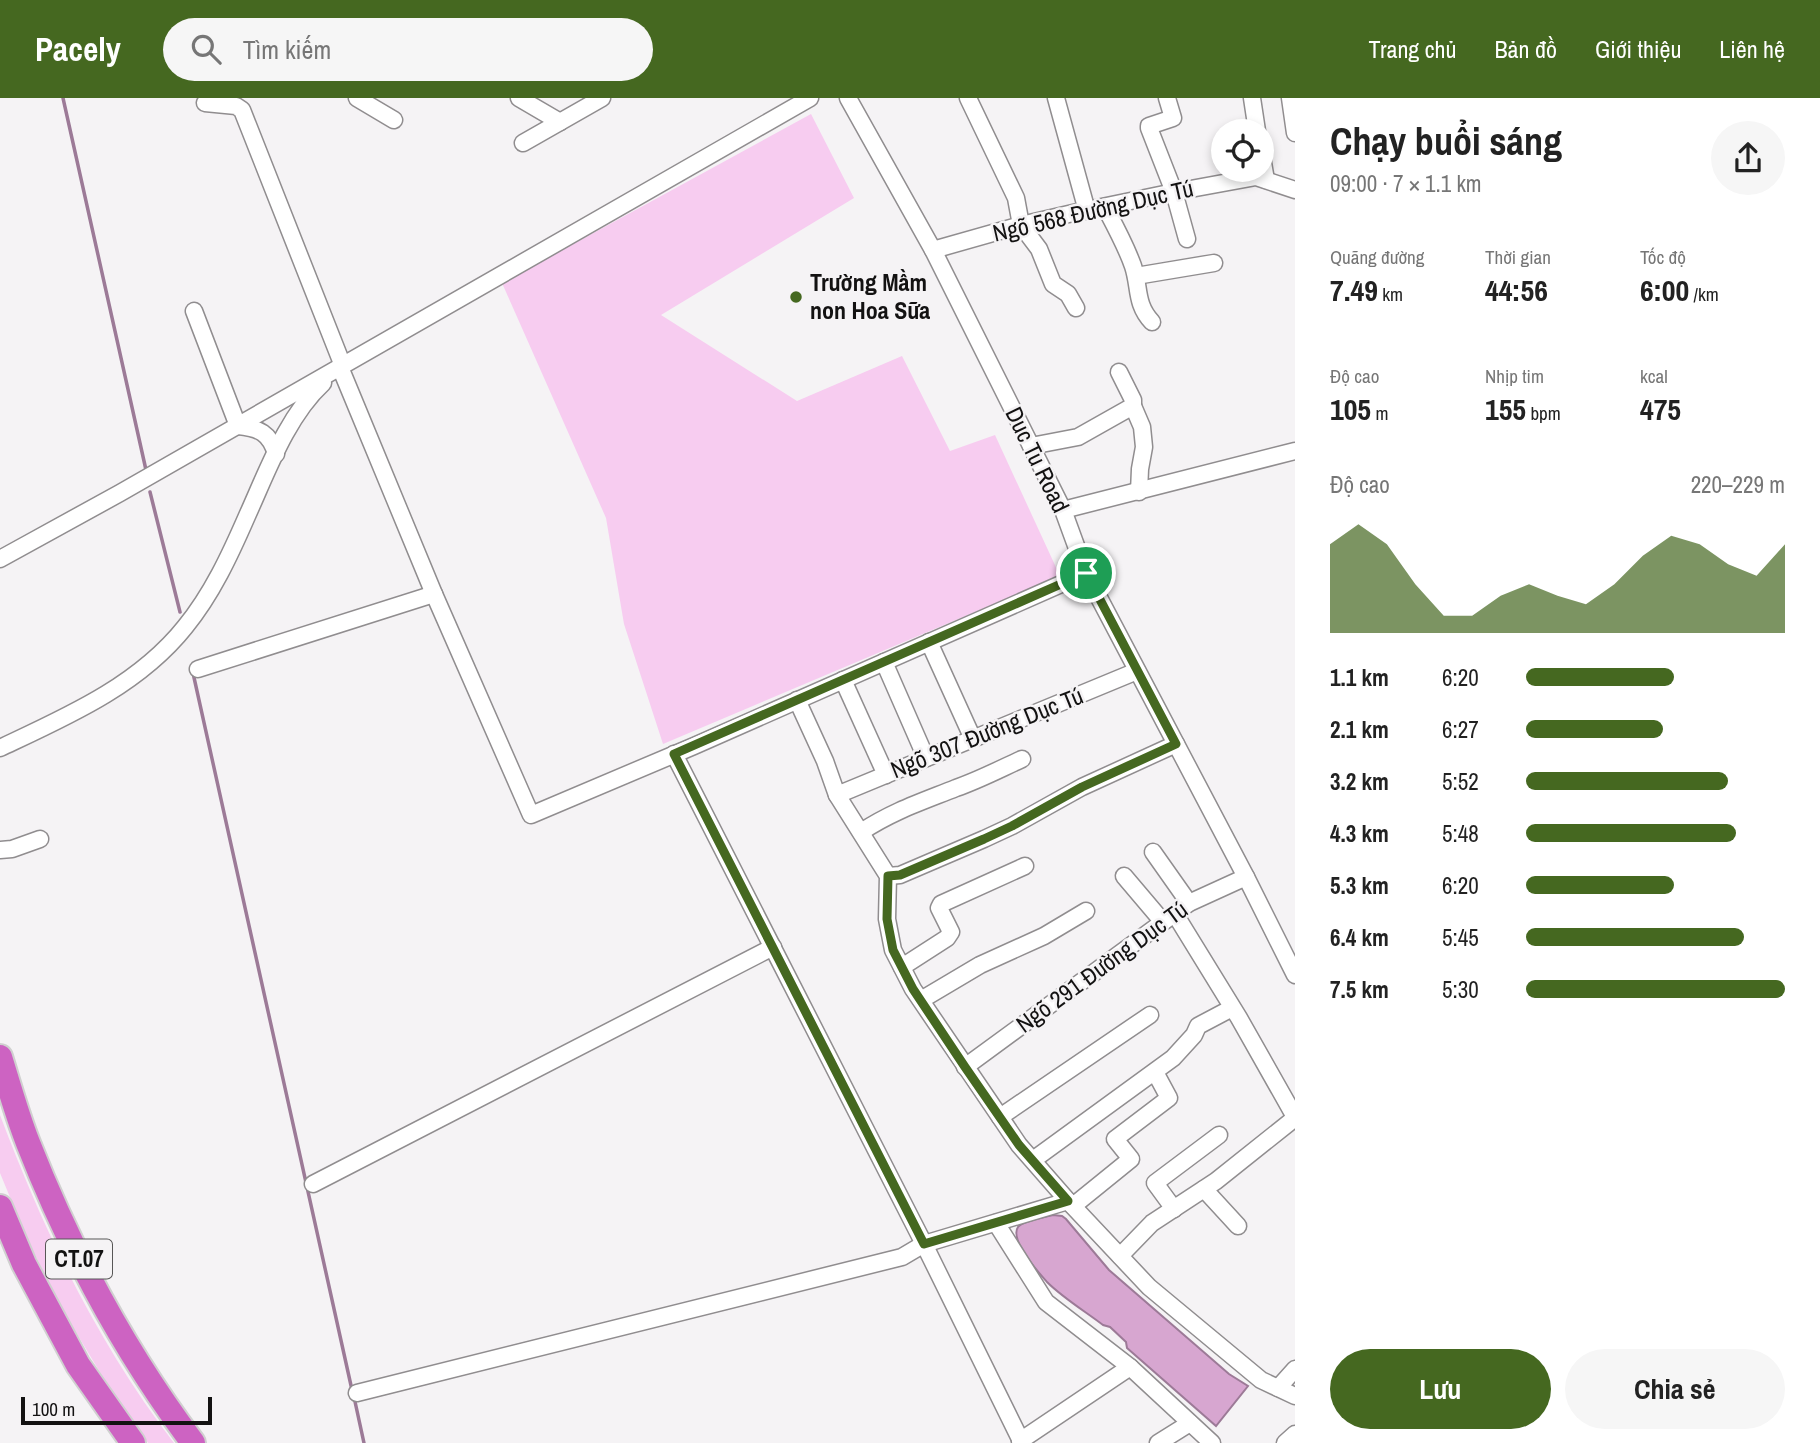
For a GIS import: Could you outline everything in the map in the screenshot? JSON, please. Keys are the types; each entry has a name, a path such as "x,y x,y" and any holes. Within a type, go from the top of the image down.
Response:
{"highway":[{"name":"CT.07","path":"0,1057 28,1142 69,1240 121,1338 193,1443"},
{"name":"CT.07","path":"0,1207 24,1264 78,1365 133,1443"}],"street":[{"path":"357,98 394,120"},
{"path":"519,98 560,122"},
{"path":"523,143 602,98"},
{"path":"0,559 238,426 810,98"},
{"name":"Duc Tu Road","path":"848,98 933,250 1063,510 1086,573 1295,975"},
{"path":"968,98 1016,198 1021,225 1039,249 1053,284 1068,294 1076,308"},
{"path":"1056,98 1087,211"},
{"path":"1167,98 1173,118 1149,126 1174,192 1187,239"},
{"path":"1252,98 1255,119"},
{"path":"1290,98 1294,124"},
{"path":"205,103 236,106 242,110 341,367 531,815 1086,573"},
{"name":"Ngõ 568 Đường Dục Tú","path":"933,250 1021,225 1229,182"},
{"name":"Ngõ 568 Đường Dục Tú","path":"1272,182 1295,190"},
{"path":"1105,207 1133,264 1138,296 1152,322"},
{"path":"1136,276 1214,263"},
{"path":"194,311 238,426"},
{"path":"0,748 125,683 184,629 201,606 226,562 293,420 314,391 341,367"},
{"path":"1119,372 1133,400 1142,427 1144,447 1139,492"},
{"path":"1031,446 1079,437 1133,406"},
{"path":"238,426 263,432 273,442 276,454"},
{"path":"1063,510 1295,451"},
{"path":"198,669 435,594"},
{"path":"929,642 973,739"},
{"path":"884,662 926,758"},
{"name":"Ngõ 307 Đường Dục Tú","path":"837,795 1137,671"},
{"path":"843,680 886,775"},
{"path":"797,700 825,761 837,795 888,876 887,919 893,950 920,1000 1019,1145 1070,1204 1149,1287 1261,1380 1295,1396"},
{"path":"888,876 900,875 984,839 1082,787 1176,744"},
{"path":"674,754 924,1244 1021,1442 1129,1367"},
{"path":"860,832 894,812 1022,759"},
{"path":"0,849 12,849 40,839"},
{"path":"1153,852 1189,903"},
{"path":"902,967 947,938 950,932 939,908 941,904 1025,866"},
{"path":"1120,1256 1152,1223 1204,1189 1295,1118 1232,1008 1169,918 1124,876"},
{"name":"Ngõ 291 Đường Dục Tú","path":"965,1067 1189,903 1246,877"},
{"path":"920,1000 980,965 1044,936 1086,911"},
{"path":"313,1184 773,947"},
{"path":"1033,1160 1155,1072 1186,1045 1198,1026 1232,1008"},
{"path":"1000,1117 1150,1016"},
{"path":"357,1393 902,1257 924,1244 1070,1204 1131,1159 1115,1139 1169,1098 1155,1072"},
{"path":"1174,1209 1155,1183 1219,1135"},
{"path":"1204,1189 1238,1226"},
{"path":"996,1223 1046,1302 1129,1367 1212,1443"},
{"path":"1278,1388 1295,1369"},
{"path":"1158,1443 1190,1423"},
{"path":"1285,1443 1295,1434"}],"shaded area":[{"path":"811,114 854,198 661,315 797,401 902,356 950,451 995,435 1060,576 663,744 624,624 606,518 502,283"},
{"path":"0,1115 35,1202 75,1286 121,1366 174,1443 148,1443 110,1389 59,1304 26,1236 0,1173"},
{"path":"1053,1215 1066,1219 1109,1270 1229,1374 1248,1386 1216,1426 1127,1348 1126,1342 1110,1327 1103,1325 1060,1294 1032,1264 1021,1248 1016,1233 1018,1227 1029,1221"}],"waterway":[{"path":"63,98 146,470"},
{"path":"150,492 180,612"},
{"path":"193,673 352,1390"},
{"path":"354,1397 364,1443"}],"place":[{"name":"Trường Mầm non Hoa Sữa","path":"796,297"}],"route":[{"path":"1086,573 1176,744 1082,787 984,839 900,875 888,876 887,919 893,950 913,989 1019,1145 1068,1201 924,1244 674,754 1086,573"}]}
